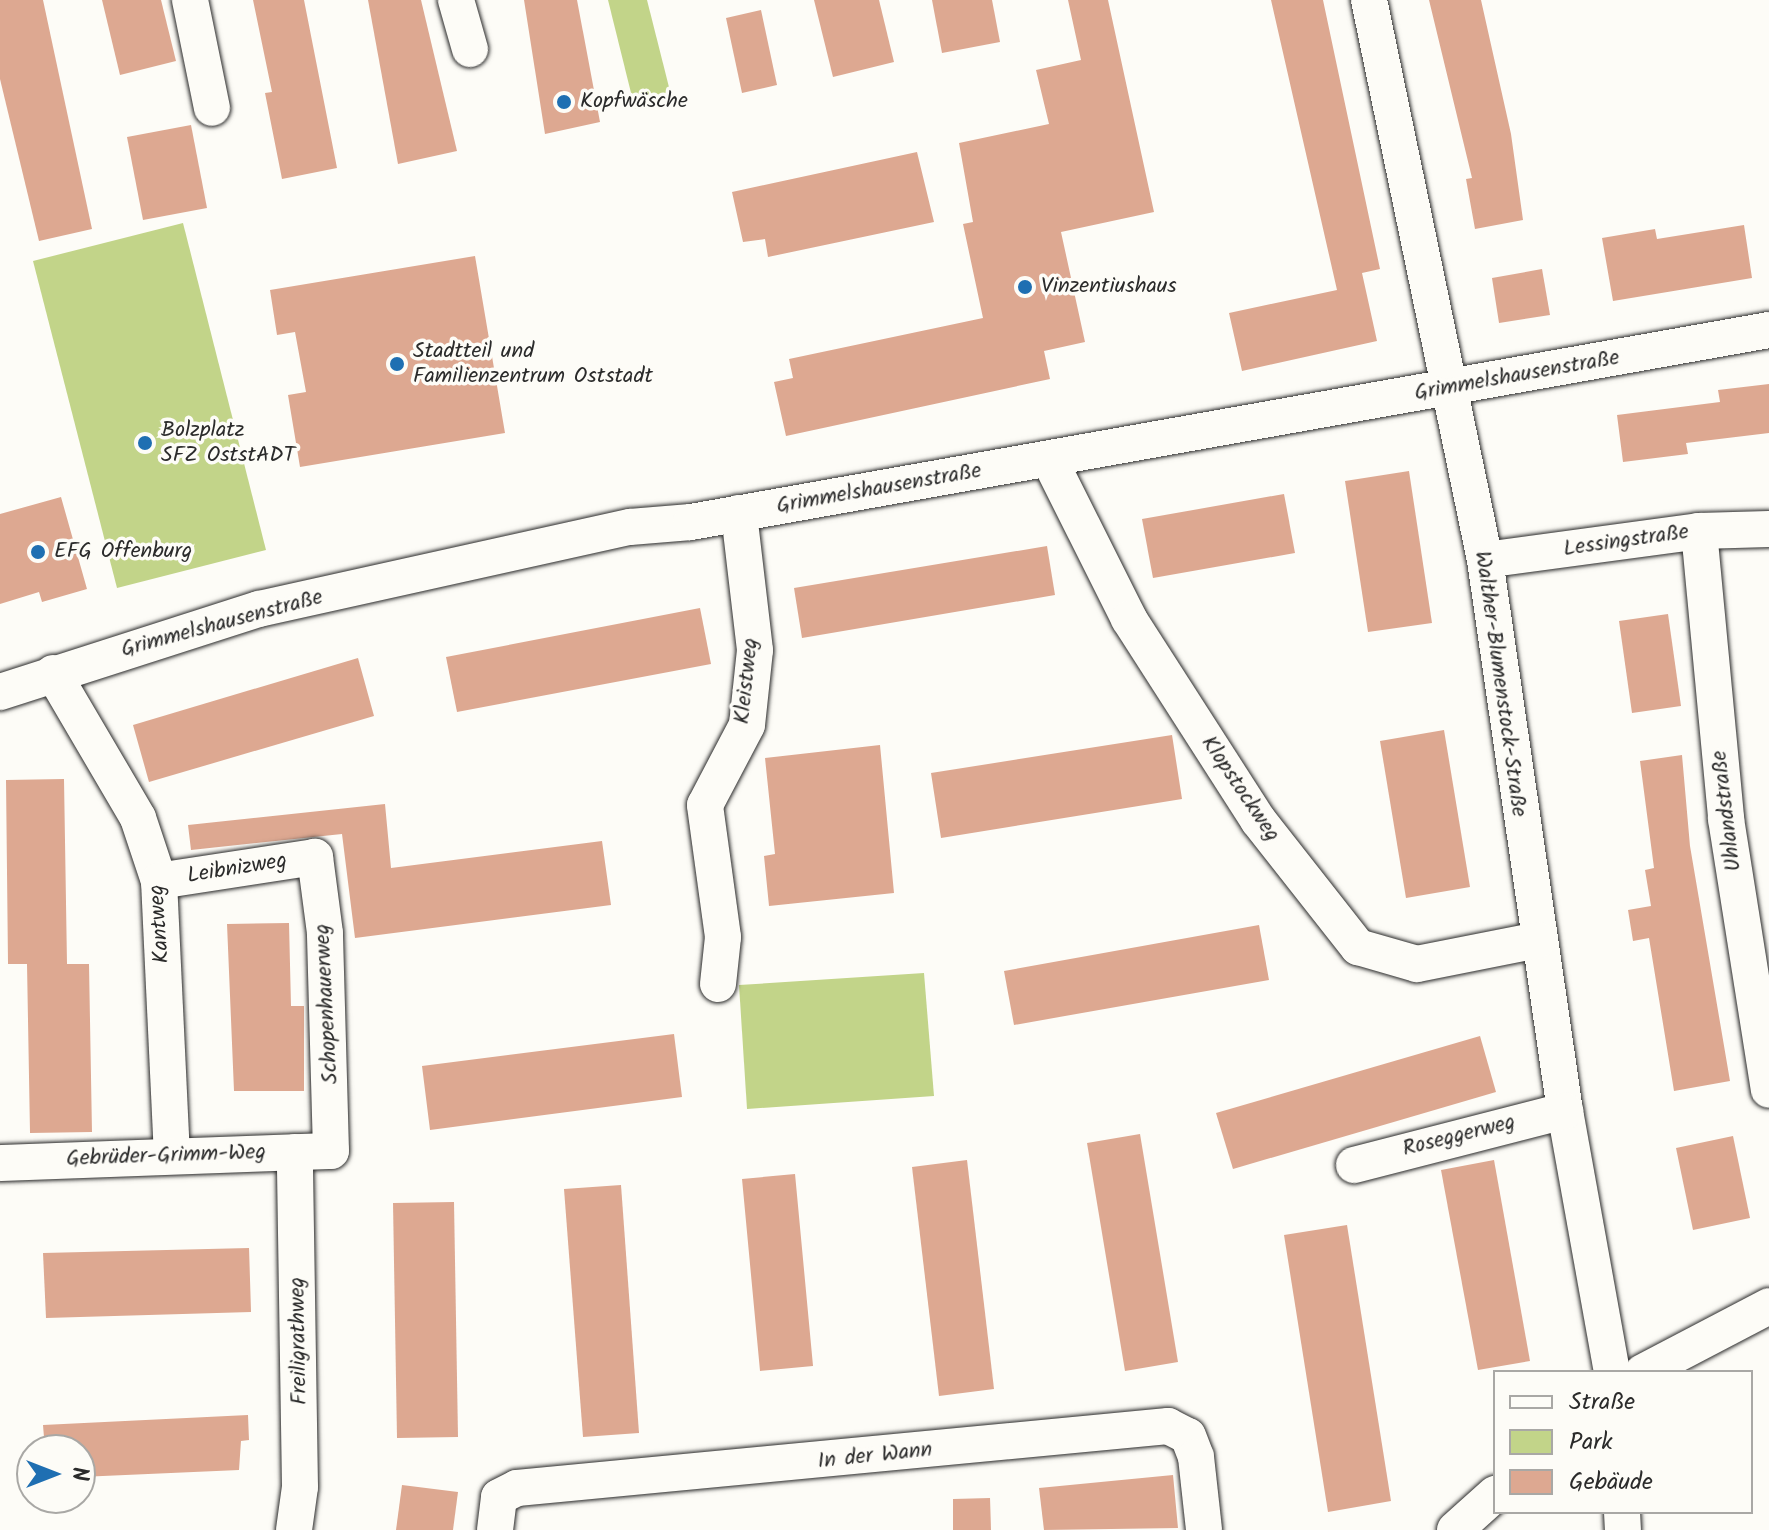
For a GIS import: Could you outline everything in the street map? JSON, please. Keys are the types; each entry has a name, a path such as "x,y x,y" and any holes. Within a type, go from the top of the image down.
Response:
{"street":[{"path":"190,0 212,108"},
{"path":"456,0 470,49"},
{"name":"Walther-Blumenstock-Straße","path":"1369,0 1485,560 1538,940 1612,1370"},
{"name":"Grimmelshausenstraße","path":"0,692 259,609 630,527 739,513 1449,390 1769,330"},
{"name":"Klopstockweg","path":"1049,459 1129,619 1258,820 1358,947 1417,964 1538,940"},
{"name":"Kleistweg","path":"718,984 723,937 705,805 747,725 755,650 739,513"},
{"name":"Lessingstraße","path":"1485,560 1699,531 1769,529"},
{"name":"Uhlandstraße","path":"1699,531 1726,819 1769,1090"},
{"name":"Kantweg","path":"53,673 138,818 159,881 172,1154"},
{"name":"Leibnizweg","path":"159,881 315,857"},
{"name":"Schopenhauerweg","path":"315,857 325,933 331,1151"},
{"name":"Roseggerweg","path":"1354,1165 1565,1111"},
{"name":"Gebrüder-Grimm-Weg","path":"0,1163 172,1154 331,1151"},
{"name":"Freiligrathweg","path":"294,1530 300,1487 295,1152"},
{"path":"1647,1370 1769,1306"},
{"name":"In der Wann","path":"495,1530 499,1497 517,1488 1168,1426 1188,1436 1196,1457 1204,1530"},
{"path":"1455,1530 1493,1496"}],"green space":[{"path":"608,0 647,0 672,99 635,109"},
{"path":"183,223 266,550 117,588 33,261"},
{"path":"924,973 934,1096 747,1109 739,985"}],"building":[{"path":"0,0 43,0 92,229 39,241 0,79"},
{"path":"102,0 161,0 176,61 120,75"},
{"path":"253,0 304,0 337,168 282,179 265,93 272,92"},
{"path":"368,0 421,0 457,151 398,164"},
{"path":"524,0 577,0 600,122 545,134"},
{"path":"814,0 879,0 894,62 833,77"},
{"path":"932,0 992,0 1000,42 942,53"},
{"name":"Vinzentiushaus","path":"1068,0 1108,0 1154,212 1061,232 1085,342 1044,351 1050,379 786,436 774,382 793,378 789,359 983,318 963,224 973,222 959,143 1049,124 1036,70 1081,60"},
{"path":"1271,0 1323,0 1380,269 1362,273 1377,341 1242,371 1229,313 1337,290"},
{"path":"1429,0 1481,0 1511,134 1523,220 1475,229 1466,179 1472,178"},
{"path":"761,10 777,85 742,93 726,18"},
{"path":"191,125 207,208 143,220 127,137"},
{"path":"917,152 934,222 768,257 765,239 743,242 732,192"},
{"path":"1744,225 1752,278 1613,301 1602,238 1655,229 1657,239"},
{"name":"Stadtteil und Familienzentrum Oststadt","path":"475,256 505,433 300,467 288,395 306,392 295,332 277,335 270,290"},
{"path":"1542,269 1550,315 1499,323 1492,278"},
{"path":"1769,384 1769,433 1686,443 1688,454 1623,462 1617,415 1720,402 1718,390"},
{"path":"1409,471 1432,623 1368,632 1345,481"},
{"path":"1284,494 1295,553 1153,578 1142,519"},
{"name":"EFG Offenburg","path":"61,497 87,589 42,602 39,592 0,604 0,514"},
{"path":"1047,546 1055,595 802,638 794,588"},
{"path":"700,608 711,664 457,712 446,657"},
{"path":"1668,614 1681,706 1632,713 1619,621"},
{"path":"358,658 374,716 149,782 133,725"},
{"path":"1444,730 1470,887 1406,898 1380,741"},
{"path":"1172,735 1182,799 941,838 931,773"},
{"path":"880,745 894,893 769,906 764,856 775,854 765,758"},
{"path":"1682,755 1690,846 1730,1081 1674,1091 1649,938 1633,941 1628,910 1651,906 1645,870 1654,868 1640,761"},
{"path":"64,779 67,964 89,964 92,1132 30,1133 27,964 8,964 6,780"},
{"path":"385,804 391,868 602,841 611,905 355,938 342,834 191,850 188,825"},
{"path":"289,923 291,1006 304,1006 304,1091 234,1091 227,924"},
{"path":"1259,925 1269,980 1014,1025 1004,971"},
{"path":"674,1034 682,1097 430,1130 422,1066"},
{"path":"1480,1036 1496,1092 1233,1169 1216,1113"},
{"path":"1140,1134 1178,1362 1125,1371 1087,1143"},
{"path":"1733,1136 1750,1218 1693,1230 1676,1148"},
{"path":"967,1160 994,1389 939,1396 912,1167"},
{"path":"1494,1160 1530,1361 1478,1370 1441,1170"},
{"path":"795,1174 813,1366 760,1371 742,1179"},
{"path":"621,1185 639,1433 583,1437 564,1189"},
{"path":"454,1202 458,1437 397,1438 393,1203"},
{"path":"1347,1225 1391,1501 1328,1512 1284,1235"},
{"path":"249,1248 251,1312 46,1318 43,1253"},
{"path":"248,1415 249,1440 241,1441 239,1470 96,1476 96,1434 44,1434 43,1425"},
{"path":"1173,1475 1178,1528 1044,1530 1039,1488"},
{"path":"402,1485 458,1492 453,1530 396,1530"},
{"path":"990,1498 991,1530 953,1530 953,1499"}],"place":[{"name":"Kopfwäsche","path":"564,102"},
{"name":"Vinzentiushaus","path":"1025,287"},
{"name":"Stadtteil und Familienzentrum Oststadt","path":"397,364"},
{"name":"Bolzplatz SFZ OststADT","path":"145,443"},
{"name":"EFG Offenburg","path":"38,552"}]}
